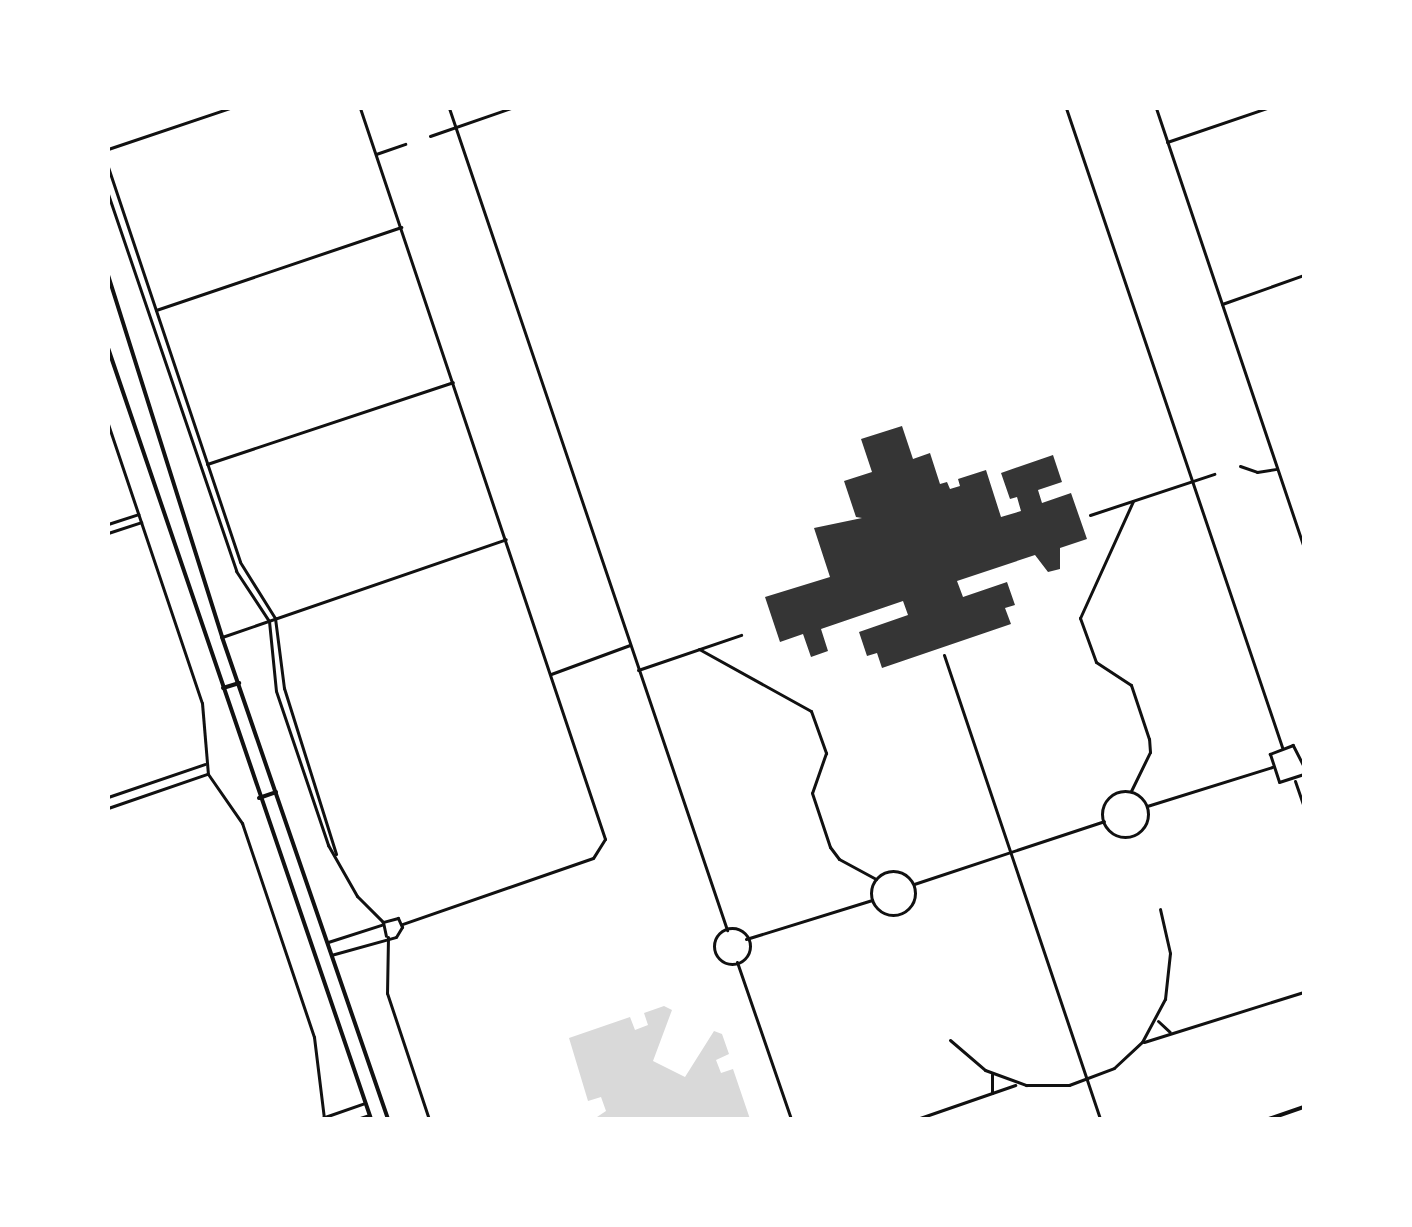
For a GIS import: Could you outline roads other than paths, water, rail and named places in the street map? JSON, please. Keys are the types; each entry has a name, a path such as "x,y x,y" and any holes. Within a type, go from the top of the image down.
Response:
{"street":[{"path":"108,149 230,108"},
{"path":"360,108 604,835 602,850 593,858 402,924"},
{"path":"449,108 727,930"},
{"path":"430,136 511,108"},
{"path":"1066,108 1282,747"},
{"path":"1156,108 1304,549"},
{"path":"1167,142 1267,108"},
{"path":"376,154 405,144"},
{"path":"108,167 242,567 275,618 284,688 336,854 357,896 382,924 387,936 387,993 429,1119"},
{"path":"108,194 234,566 269,621 276,691 327,842 336,854"},
{"path":"156,310 401,227"},
{"path":"108,275 222,637 388,1119"},
{"path":"1222,304 1304,275"},
{"path":"108,348 370,1117 357,1119"},
{"path":"207,464 453,382"},
{"path":"108,424 202,703 208,774 242,823 309,1022 322,1119 365,1103"},
{"path":"1240,466 1257,472 1277,469"},
{"path":"1090,515 1214,474"},
{"path":"1104,821 1110,797 1131,791 1148,756 1149,739 1131,685 1094,660 1080,618 1133,501"},
{"path":"108,524 138,514"},
{"path":"108,533 141,522"},
{"path":"222,637 506,539"},
{"path":"638,670 741,635"},
{"path":"551,674 630,645"},
{"path":"699,649 811,711 826,753 812,793 831,850 876,879"},
{"path":"944,655 1100,1119"},
{"path":"223,688 239,683"},
{"path":"1304,767 1297,747 1282,747 1271,752 1272,767 1279,782 1295,780 1304,774"},
{"path":"108,797 205,764"},
{"path":"1147,806 1272,767"},
{"path":"108,808 208,774"},
{"path":"1295,780 1304,807"},
{"path":"1131,791 1147,806"},
{"path":"259,798 276,792"},
{"path":"1104,821 1116,834 1133,835 1146,823 1147,806"},
{"path":"914,884 1104,821"},
{"path":"876,879 897,871 914,884"},
{"path":"872,900 876,879"},
{"path":"872,900 885,913 901,913 913,902 914,884"},
{"path":"746,939 872,900"},
{"path":"950,1040 992,1074 1019,1084 1048,1087 1087,1081 1114,1068 1142,1042 1157,1020 1171,965 1160,909"},
{"path":"327,942 382,924 391,917 402,924"},
{"path":"331,955 398,935 402,924"},
{"path":"740,928 746,939 748,956 737,962 722,962 714,941 717,934 740,928"},
{"path":"737,962 791,1119"},
{"path":"1142,1042 1304,992"},
{"path":"1157,1020 1170,1032"},
{"path":"992,1074 992,1093"},
{"path":"917,1119 1019,1084"},
{"path":"1269,1119 1304,1107"}]}
